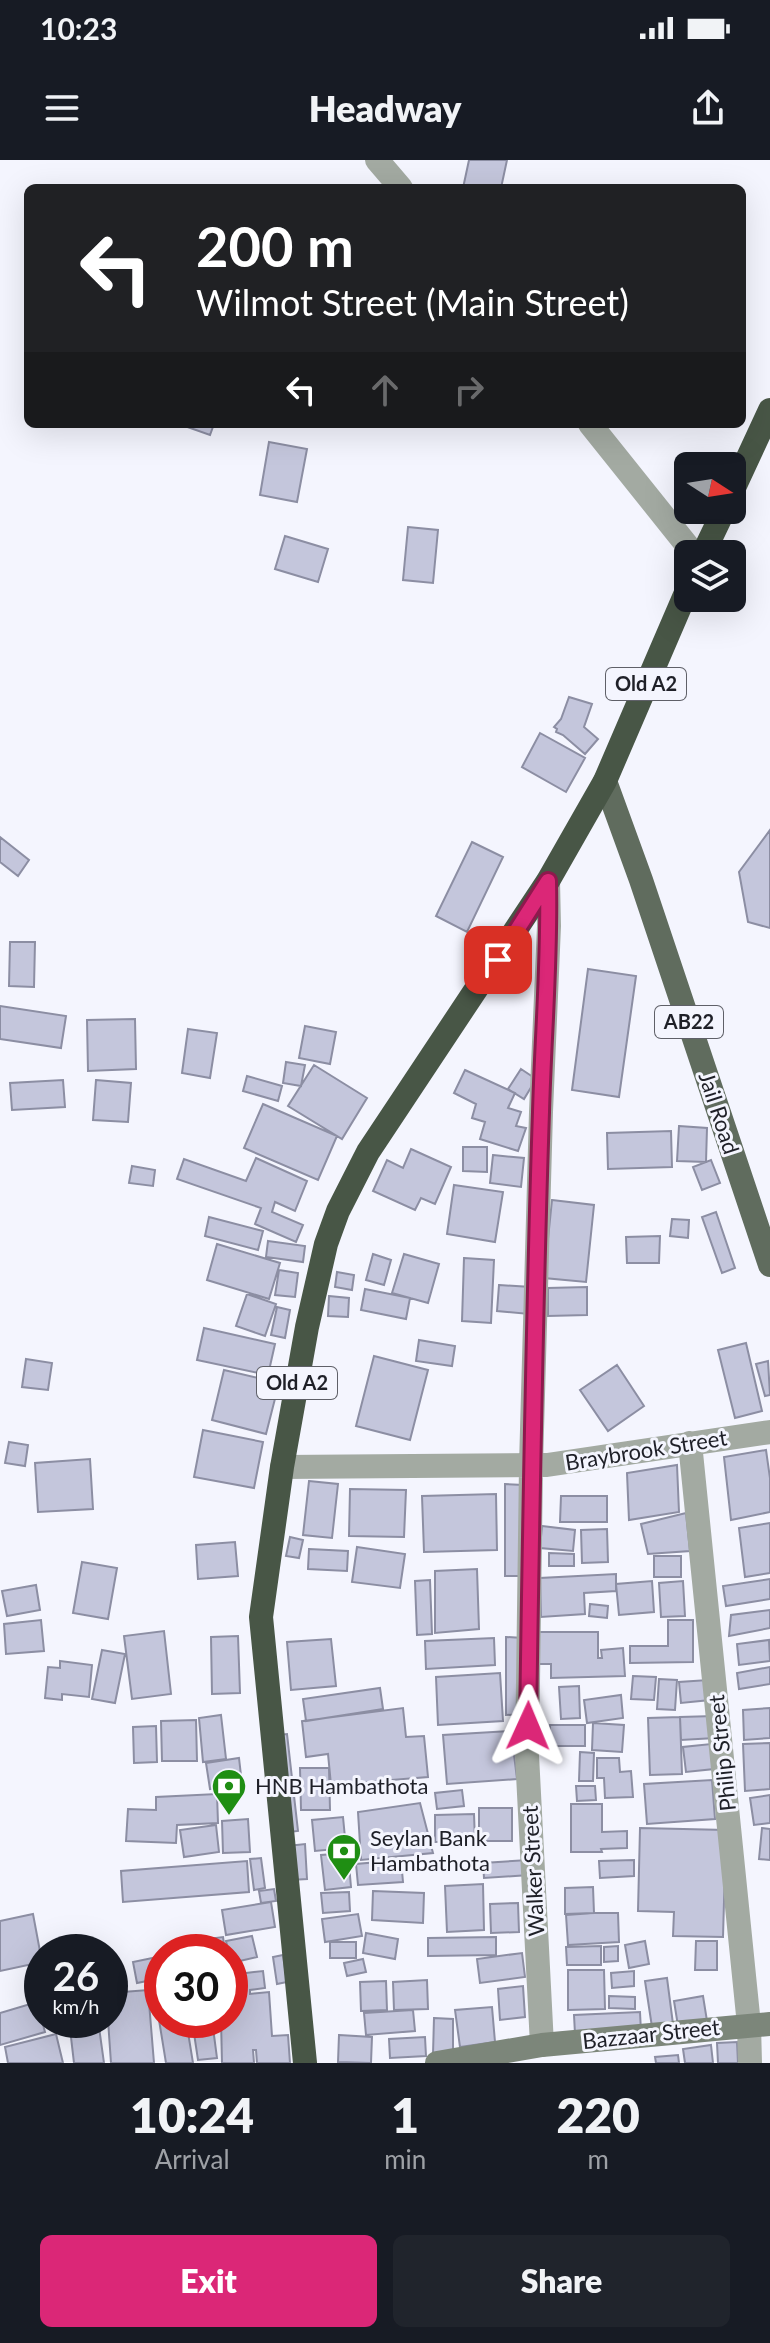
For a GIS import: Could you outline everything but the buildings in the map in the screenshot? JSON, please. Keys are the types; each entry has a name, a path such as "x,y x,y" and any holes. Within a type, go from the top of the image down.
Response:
{"highway":[{"path":"746,462 770,410"},
{"name":"Old A2","path":"305,2063 261,1617 282,1467 318,1274 338,1211 368,1152 548,881 605,781 678,612"}],"main road":[{"name":"Jail Road","path":"605,781 768,1254"}],"street":[{"path":"377,160 398,184"},
{"path":"593,428 683,540"},
{"name":"Walker Street","path":"542,2045 527,1755 531,1465 548,881"},
{"name":"Braybrook Street","path":"282,1467 531,1465 770,1432"},
{"name":"Philip Street","path":"690,1443 760,2024 750,2063"},
{"name":"Bazzaar Street","path":"437,2063 542,2045 760,2024"}],"place":[{"name":"HNB Hambathota","path":"229,1817"},
{"name":"Seylan Bank Hambathota","path":"344,1882"}],"route":[{"path":"498,960 548,881 531,1465 528,1726"}]}
